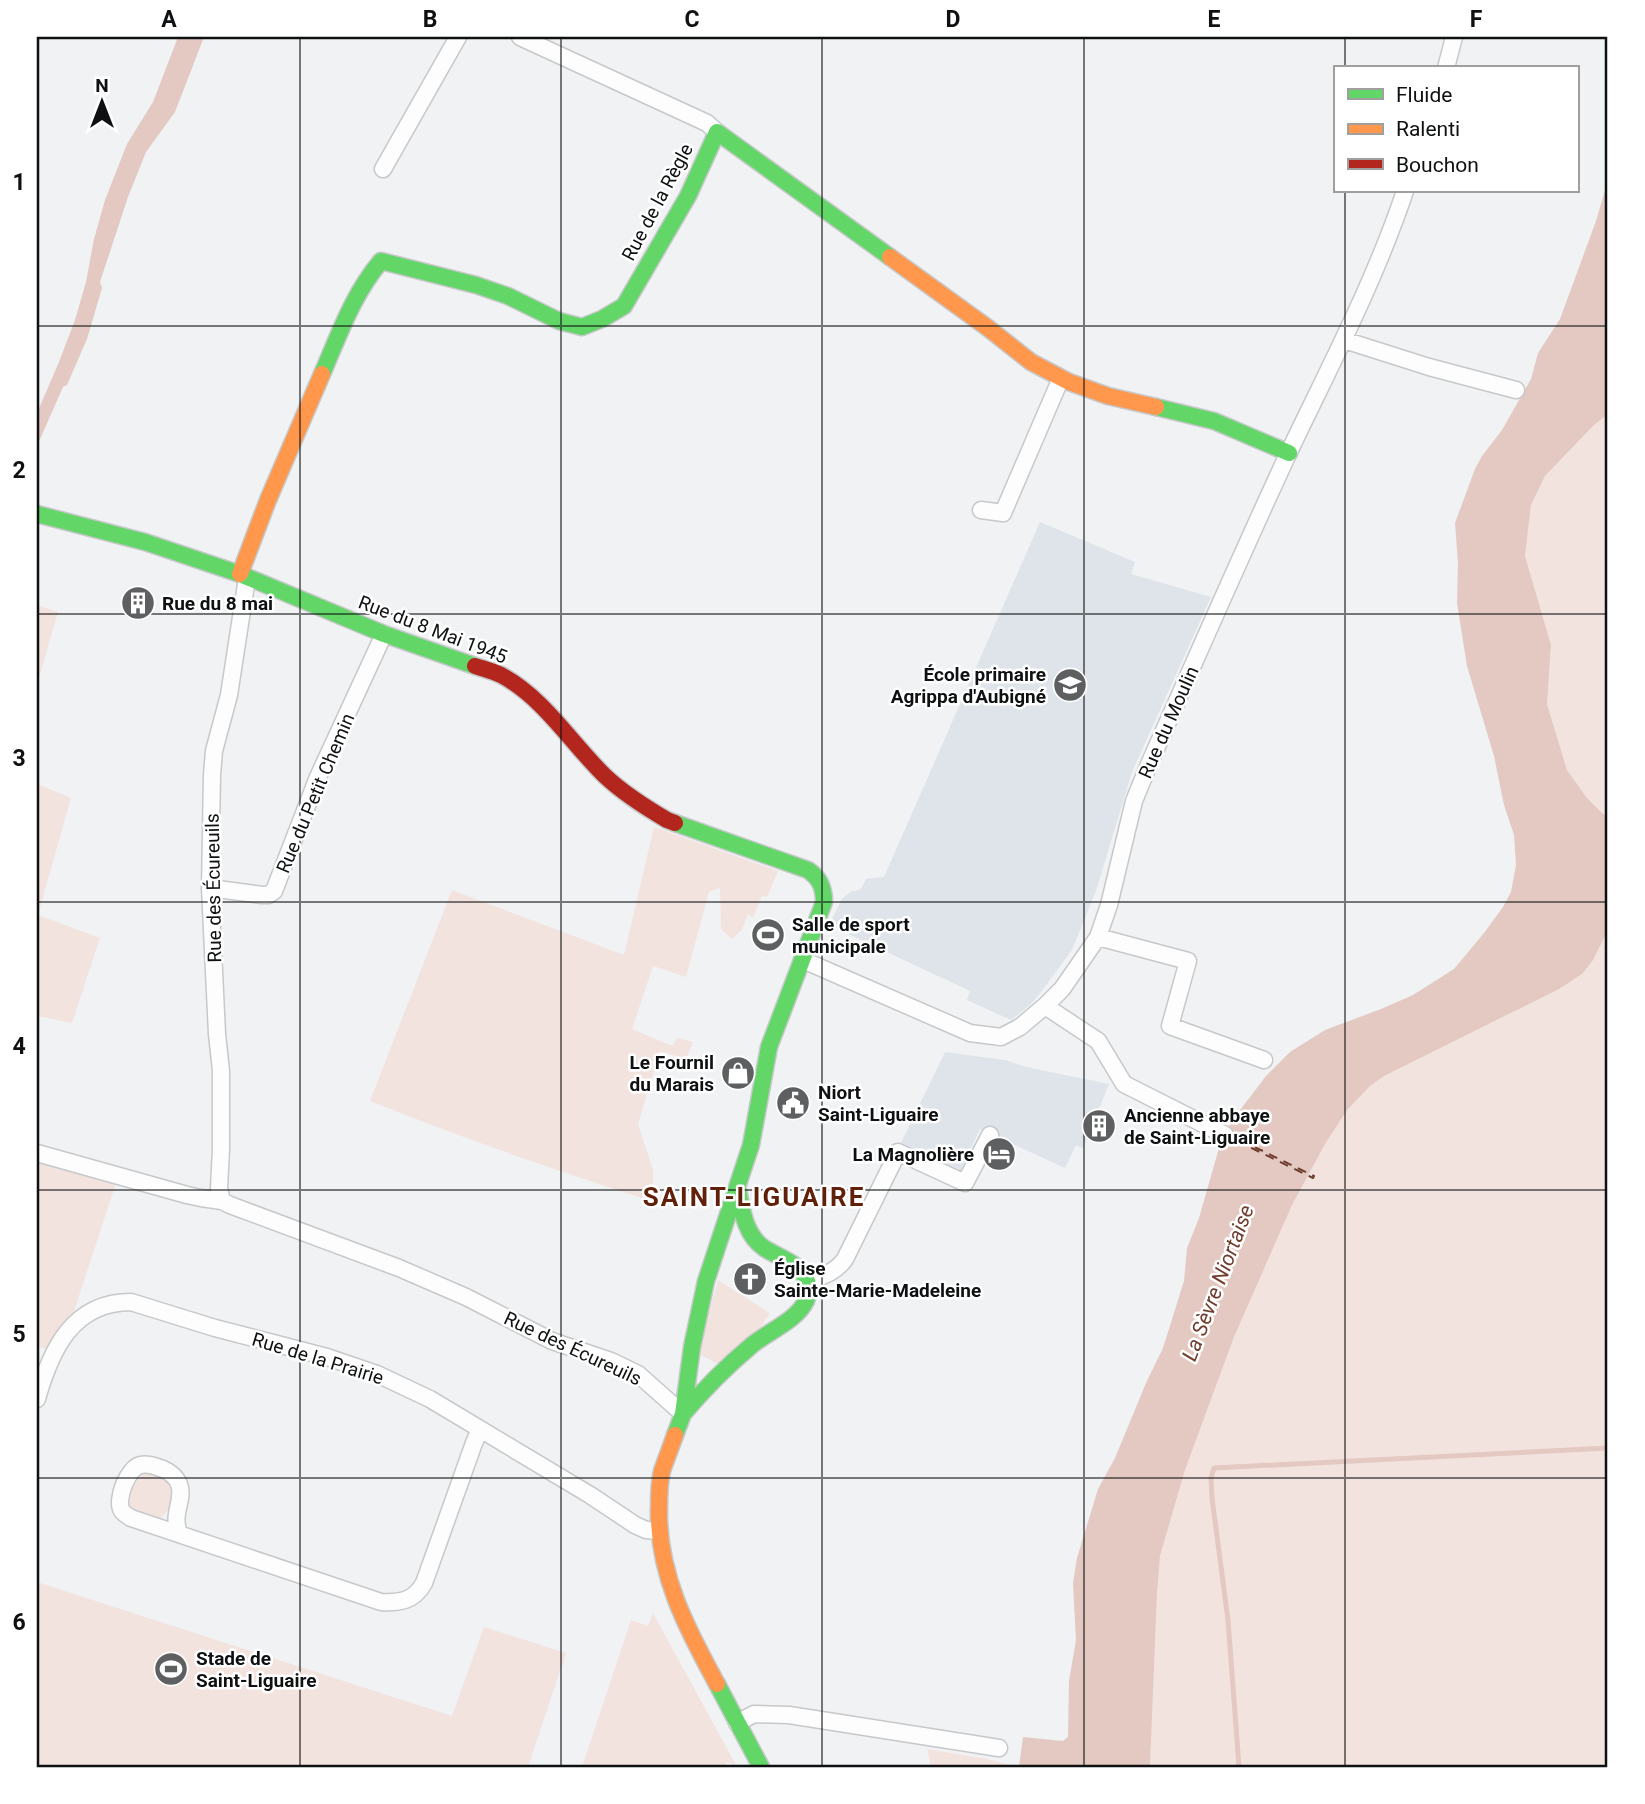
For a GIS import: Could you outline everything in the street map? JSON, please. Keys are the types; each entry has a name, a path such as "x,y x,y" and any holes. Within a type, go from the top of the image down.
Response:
{"street":[{"path":"383,169 457,37"},
{"path":"520,37 707,123 717,132"},
{"path":"1447,66 1454,37"},
{"name":"Rue de la Règle","path":"244,576 262,514 345,322 369,273 381,261 400,268 476,285 508,296 559,321 582,327 602,320 624,306 688,196 717,132 1031,362 1060,378 1108,396 1214,421 1289,453"},
{"name":"Rue du Moulin","path":"803,960 971,1033 1000,1037 1020,1027 1062,989 1098,937 1109,905 1134,801 1289,453 1344,340 1405,192"},
{"path":"1344,340 1429,367 1516,390"},
{"path":"981,510 1003,513 1060,378"},
{"name":"Rue du 8 Mai 1945","path":"37,514 145,542 244,576 384,634 499,674 544,709 619,789 656,814 808,870 817,876 822,884 824,902 769,1047 751,1145 706,1282 683,1413"},
{"name":"Rue des Écureuils","path":"222,1200 219,1188 221,1071 210,888 214,751 229,695 244,576"},
{"name":"Rue du Petit Chemin","path":"210,888 262,895 274,891 318,777 384,634"},
{"path":"1098,937 1188,961 1170,1026 1264,1060"},
{"path":"1045,1006 1098,1041 1124,1084 1225,1135"},
{"path":"808,1282 841,1265 898,1152 965,1183 989,1135"},
{"name":"Rue des Écureuils","path":"37,1153 187,1195 222,1200 399,1268 466,1297 552,1342 611,1361 638,1374 683,1413"},
{"path":"738,1190 743,1213 754,1238"},
{"path":"719,1240 736,1233 754,1238 801,1271 808,1282 809,1290 799,1310 716,1376 683,1413 662,1472 659,1492 658,1531 667,1576 680,1613 761,1767"},
{"name":"Rue de la Prairie","path":"37,1399 44,1373 55,1349 76,1322 88,1312 102,1306 131,1303 327,1357 377,1374 430,1399 600,1501 635,1525 658,1531"},
{"path":"690,1361 696,1374 716,1376"},
{"path":"179,1533 176,1525 180,1494 178,1481 167,1471 150,1465 136,1466 127,1476 120,1499 122,1512 131,1518 381,1602 405,1601 419,1591 424,1583 480,1429"},
{"path":"737,1723 754,1714 789,1715 999,1748"}],"shaded area":[{"path":"1608,414 1608,828 1602,813 1587,798 1567,770 1547,704 1551,645 1525,556 1531,505 1545,476"},
{"name":"École primaire Agrippa d'Aubigné","path":"1040,522 1135,562 1131,574 1211,597 1132,772 1096,891 1072,950 1030,1005 1011,1020 967,1000 970,991 829,925 842,899 850,892 861,889 866,879 884,877"},
{"path":"37,605 58,612 37,685"},
{"path":"37,784 71,798 38,915 100,938 72,1023 37,1016"},
{"path":"654,827 778,871 767,897 762,896 753,918 748,914 742,930 732,939 721,929 720,888 709,892 686,977 653,966 632,1029 672,1046 677,1038 693,1042 686,1059 660,1051 638,1124 653,1170 653,1186 648,1200 509,1153 370,1101 452,890 624,955"},
{"path":"1608,930 1608,1767 1150,1767 1160,1556 1185,1470 1262,1270 1319,1106"},
{"path":"945,1052 1005,1060 1109,1084 1083,1148 1076,1145 1065,1168 980,1129 960,1172 900,1145"},
{"path":"37,1151 116,1183 60,1354 37,1346"},
{"path":"718,1280 770,1313 761,1327 718,1364 697,1353"},
{"path":"144,1474 161,1477 173,1489 168,1510 161,1518 130,1507 133,1489"},
{"name":"Stade de Saint-Liguaire","path":"37,1582 452,1716 484,1627 566,1653 528,1767 37,1767"},
{"path":"653,1613 736,1765 726,1762 725,1767 582,1767 631,1620 648,1626"},
{"path":"927,1749 982,1758 1019,1767 931,1767"}],"water":[{"path":"178,37 204,37 175,112 146,152 100,282 102,288 87,339 37,446 37,413 75,320 105,200 127,144 153,102"},
{"name":"La Sèvre Niortaise","path":"1608,180 1608,414 1545,476 1531,505 1525,556 1551,645 1547,704 1567,770 1587,798 1608,817 1608,930 1593,960 1582,974 1559,989 1384,1076 1370,1086 1347,1110 1292,1205 1234,1337 1185,1470 1160,1556 1150,1767 1019,1767 1023,1737 1063,1741 1068,1737 1069,1681 1076,1640 1073,1583 1077,1558 1098,1489 1115,1458 1163,1348 1184,1281 1187,1248 1199,1218 1221,1141 1231,1122 1266,1076 1290,1052 1325,1030 1413,995 1454,969 1484,933 1511,892 1516,865 1514,835 1467,666 1457,603 1455,523 1475,469 1502,430 1531,379 1538,353 1560,319"}],"waterway":[{"path":"1239,1767 1228,1620 1212,1498 1211,1478 1214,1468 1608,1448"}],"ferry route":[{"path":"1226,1133 1314,1176 1313,1178 1225,1135 1226,1133"}],"traffic: fast":[{"path":"322,374 355,301 381,261 476,285 508,296 559,321 582,327 624,306 688,196 717,132 890,257"},
{"path":"1156,407 1214,421 1289,453"},
{"path":"37,514 145,542 240,574 384,634 475,666"},
{"path":"675,823 808,870 816,876 824,902 769,1047 751,1145 706,1281 692,1347 683,1414 675,1435"},
{"path":"683,1414 743,1353 796,1314 808,1296 808,1282 801,1271 764,1248 752,1236 745,1222 738,1190"},
{"path":"717,1684 761,1767"}],"traffic: slow":[{"path":"890,257 1031,362 1069,382 1108,396 1156,407"},
{"path":"240,574 268,500 322,374"},
{"path":"675,1435 662,1471 660,1485 663,1555 676,1600 717,1684"}],"traffic: jam":[{"path":"475,666 498,674 531,696 612,783 675,823"}],"place":[{"name":"Rue du 8 mai","path":"138,603"},
{"name":"École primaire Agrippa d'Aubigné","path":"1070,685"},
{"name":"Salle de sport municipale","path":"768,935"},
{"name":"Le Fournil du Marais","path":"738,1073"},
{"name":"Niort Saint-Liguaire","path":"793,1103"},
{"name":"Ancienne abbaye de Saint-Liguaire","path":"1099,1126"},
{"name":"La Magnolière","path":"999,1154"},
{"name":"Église Sainte-Marie-Madeleine","path":"750,1279"},
{"name":"Stade de Saint-Liguaire","path":"171,1669"}],"district":[{"name":"SAINT-LIGUAIRE","path":"754,1197"}]}
